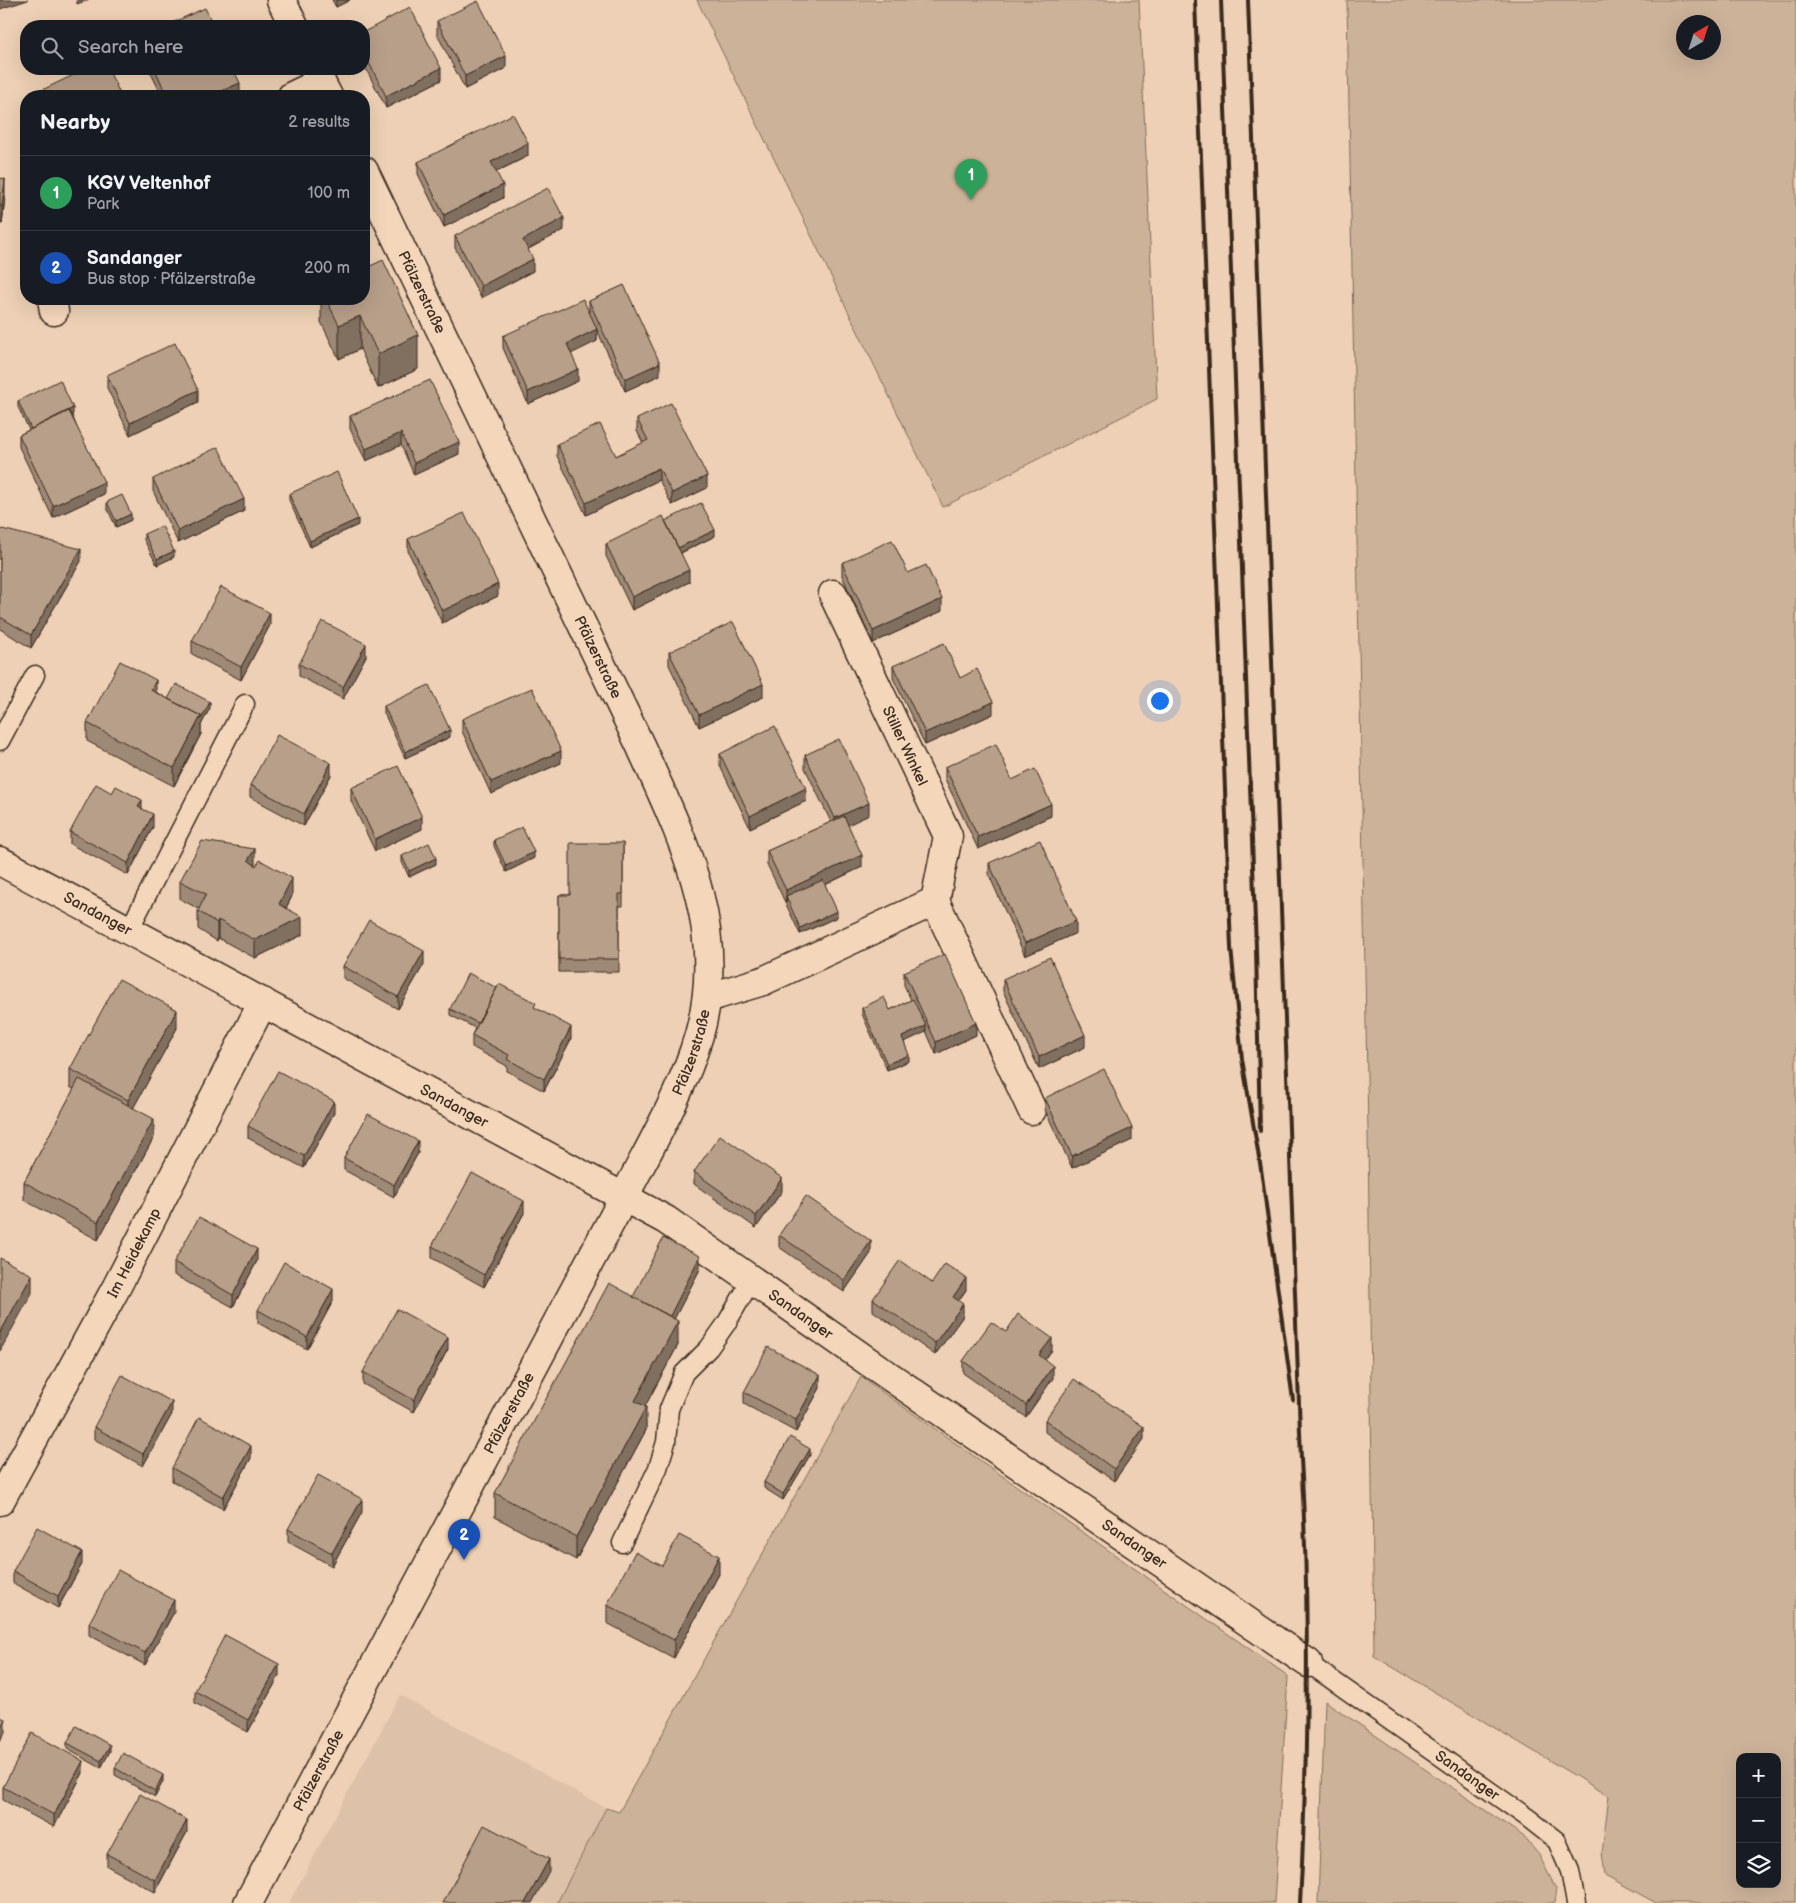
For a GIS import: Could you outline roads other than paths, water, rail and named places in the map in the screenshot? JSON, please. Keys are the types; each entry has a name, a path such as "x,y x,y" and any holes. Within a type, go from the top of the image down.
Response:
{"street":[{"path":"281,0 291,20"},
{"path":"304,90 321,82"},
{"name":"Pfälzerstraße","path":"248,1903 624,1197 682,1081 699,1036 707,998 709,950 705,916 694,872 673,817 370,182"},
{"name":"Stiller Winkel","path":"833,594 948,836 936,901"},
{"name":"Sandanger","path":"0,861 666,1220 876,1367 1308,1663"},
{"path":"707,998 763,981 936,901 1032,1110"},
{"name":"Im Heidekamp","path":"0,1501 112,1296 263,1002"}],"lane":[{"path":"0,742 35,675"},
{"path":"129,930 245,704"},
{"path":"622,1543 658,1468 666,1442 668,1409 684,1373 709,1348 726,1324 752,1279"},
{"name":"Sandanger","path":"1308,1663 1528,1818 1557,1841 1570,1871 1576,1903"}],"railway":[{"path":"1195,0 1231,948 1242,1059 1261,1169 1293,1400"},
{"path":"1221,0 1256,948 1260,1131"},
{"path":"1248,0 1306,1570 1307,1681 1300,1903"}],"place":[{"name":"KGV Veltenhof","path":"971,200"},
{"name":"Sandanger","path":"464,1560"}]}
